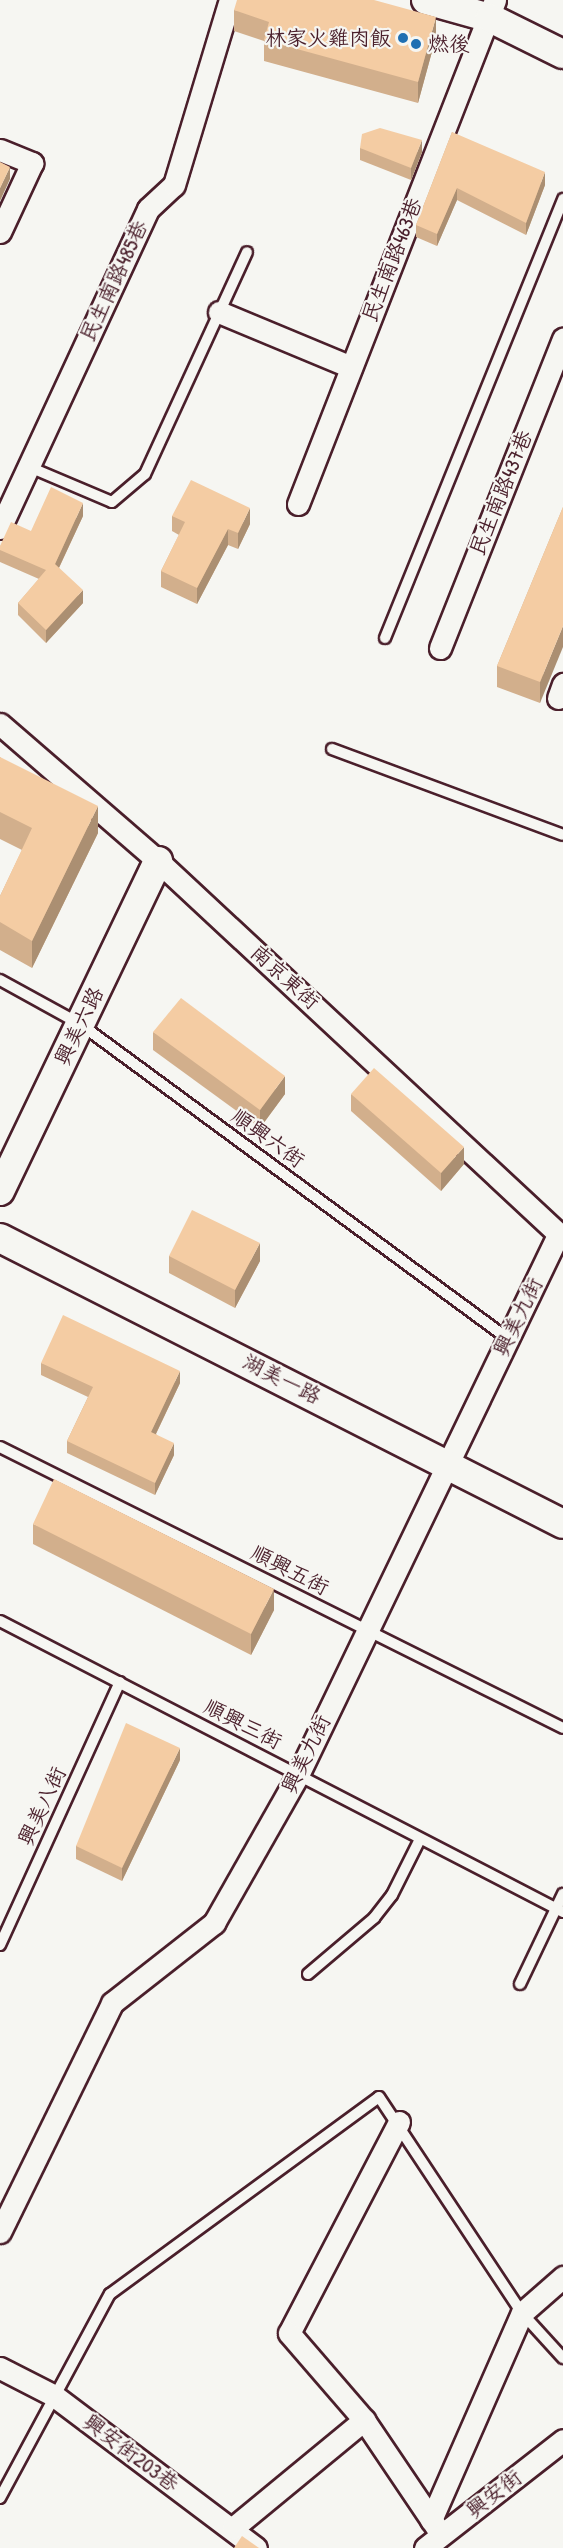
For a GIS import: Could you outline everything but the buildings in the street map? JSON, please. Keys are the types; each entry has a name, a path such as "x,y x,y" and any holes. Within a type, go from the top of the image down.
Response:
{"street":[{"name":"民生南路485巷","path":"0,528 148,209 174,185 230,0"},
{"path":"426,0 493,9 563,54"},
{"name":"民生南路463巷","path":"298,504 493,9"},
{"path":"0,150 33,163 0,232"},
{"path":"219,312 351,367"},
{"name":"民生南路437巷","path":"440,648 563,339"},
{"name":"南京東街","path":"0,724 158,861 561,1236"},
{"name":"興美六路","path":"0,1191 158,861"},
{"name":"興美九街","path":"0,2232 112,2003 214,1923 298,1774 507,1338 561,1236"},
{"name":"湖美一路","path":"0,1238 447,1461 563,1524"},
{"path":"399,2122 289,2333 364,2420 432,2534"},
{"path":"432,2534 522,2313 563,2277"},
{"name":"興安街203巷","path":"0,2368 53,2395 256,2548"},
{"path":"233,2529 364,2420"},
{"name":"興安街","path":"432,2534 563,2440"}],"lane":[{"path":"385,638 563,199"},
{"path":"27,466 112,501 144,474 247,252"},
{"path":"332,749 563,835"},
{"name":"順興六街","path":"0,980 80,1024 507,1338"},
{"name":"順興五街","path":"0,1447 563,1728"},
{"name":"順興三街","path":"0,1621 559,1910"},
{"name":"興美八街","path":"0,1945 120,1682"},
{"path":"308,1974 374,1918 392,1895 420,1839"},
{"path":"520,1984 559,1910 563,1894"},
{"path":"0,2498 53,2395 110,2294 379,2097 399,2122 522,2313 563,2358"}],"place":[{"name":"林家火雞肉飯","path":"403,38"},
{"name":"燃後","path":"416,44"}]}
